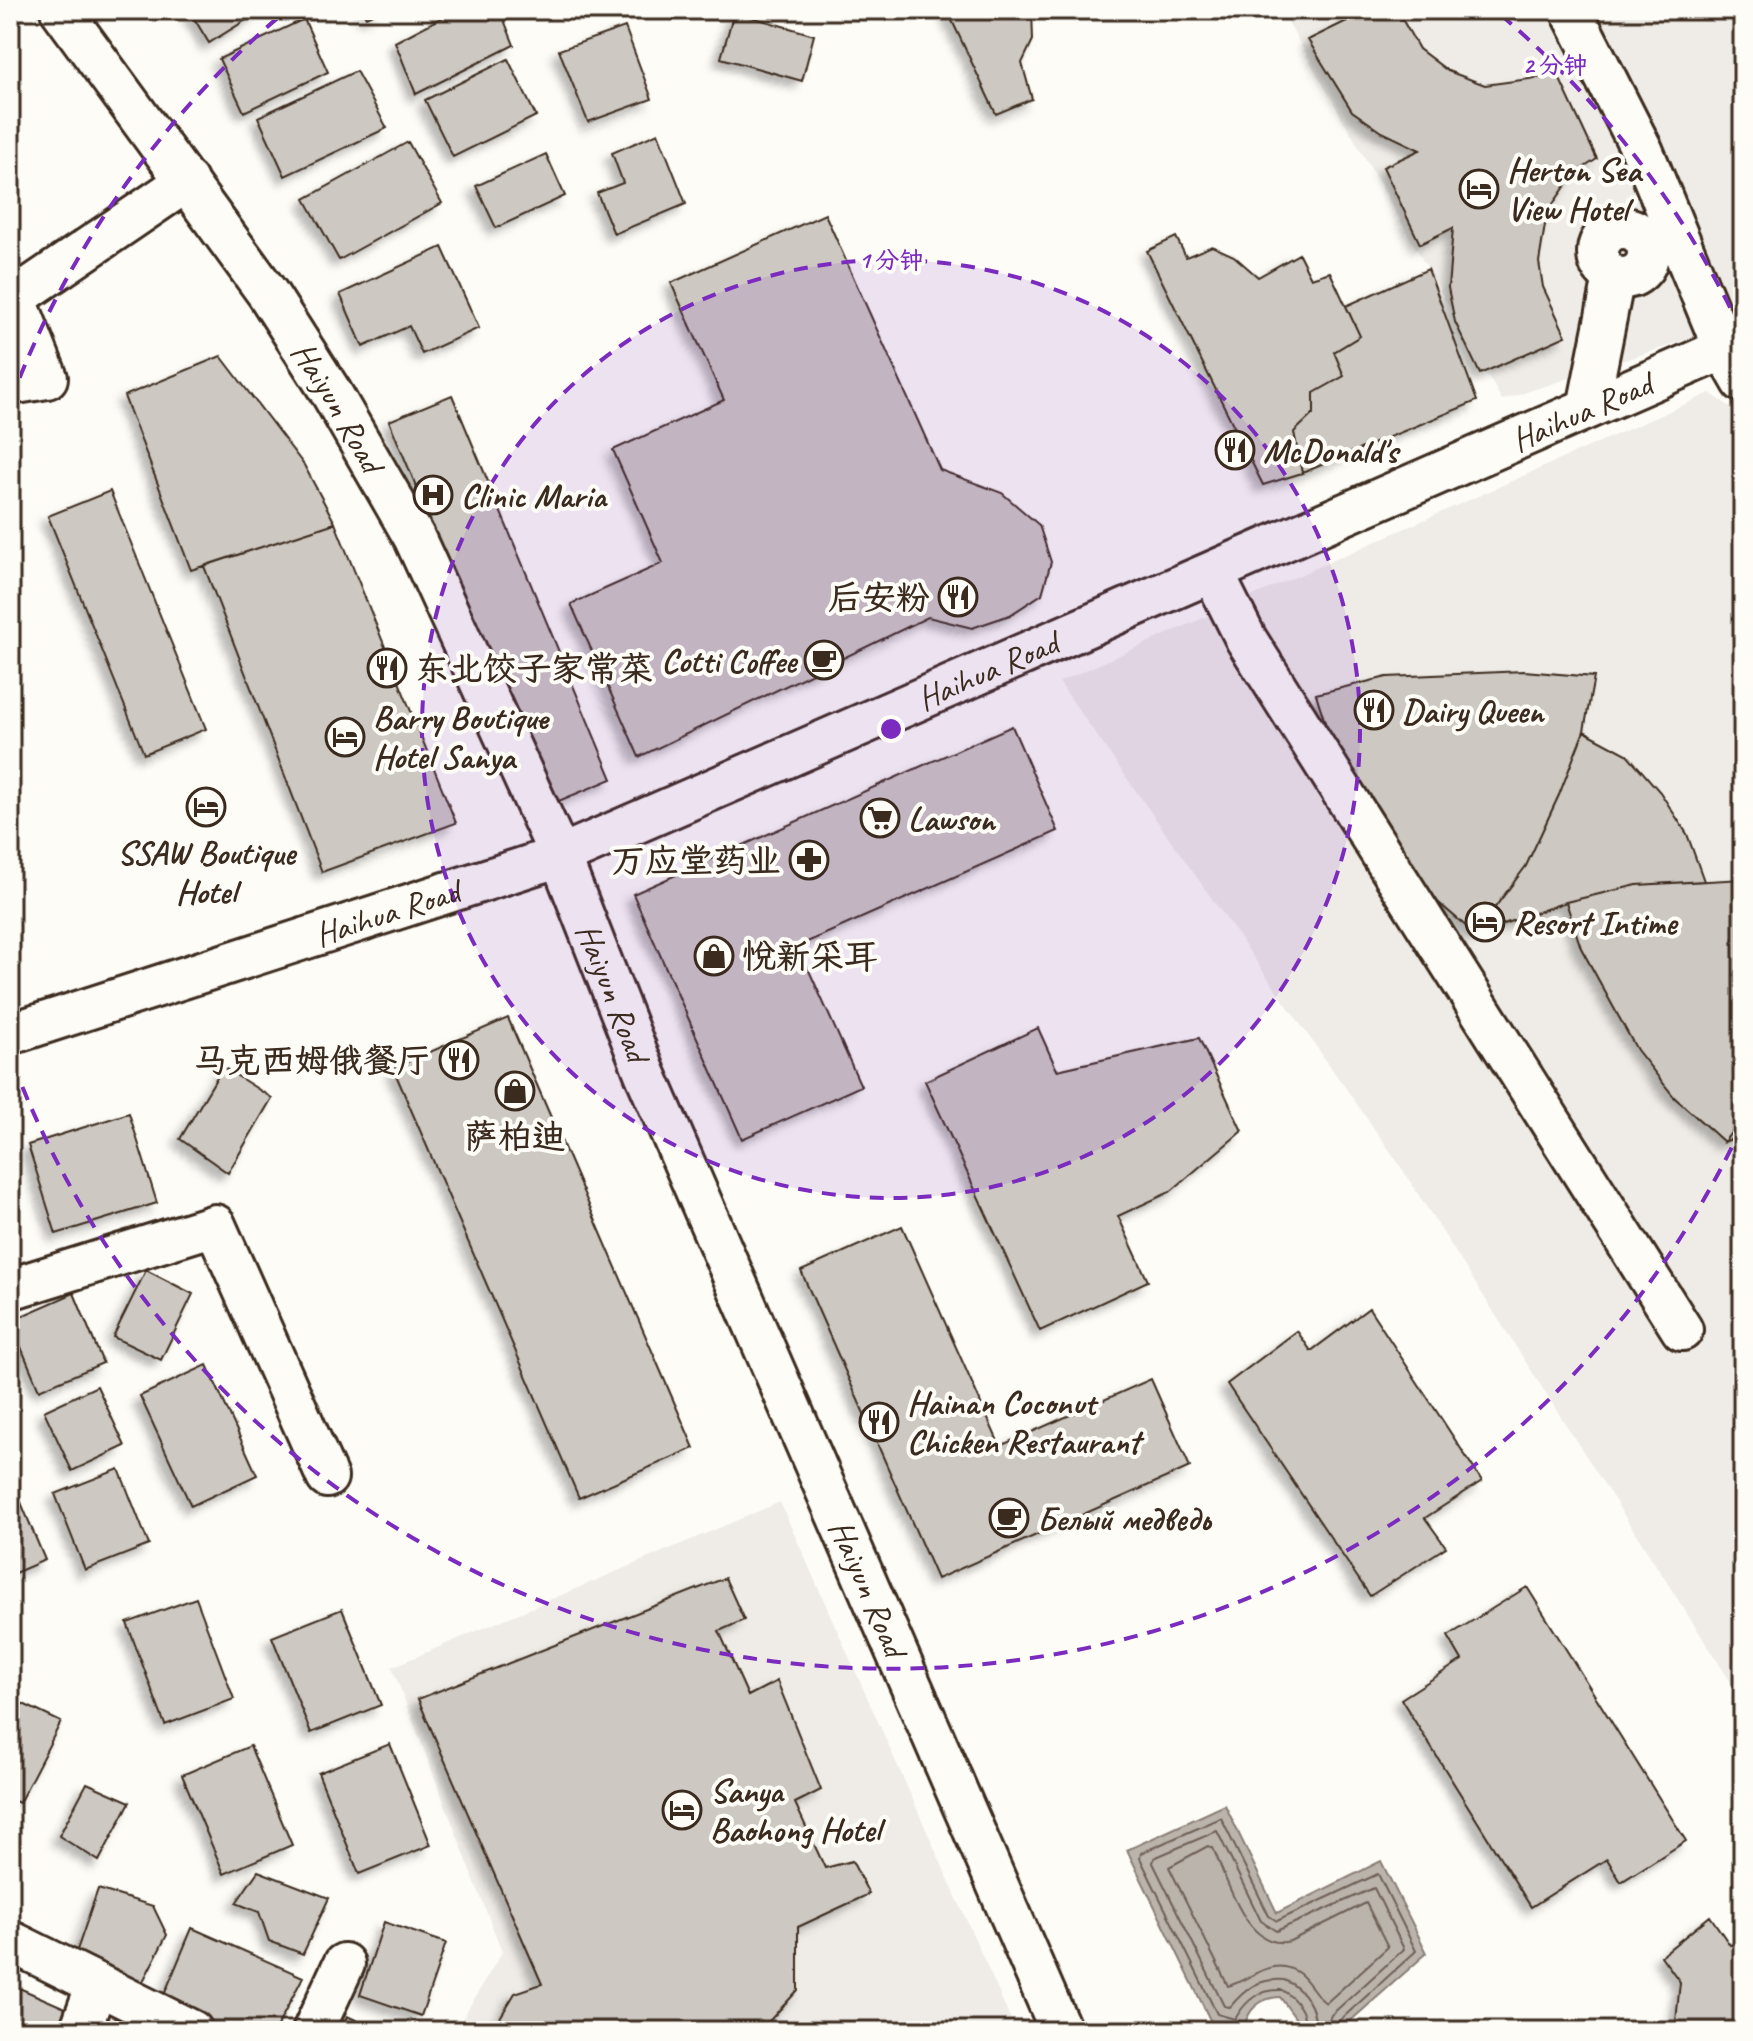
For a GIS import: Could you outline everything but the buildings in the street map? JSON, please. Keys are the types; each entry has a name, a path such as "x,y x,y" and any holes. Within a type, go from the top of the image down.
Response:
{"street":[{"name":"Haiyun Road","path":"61,10 268,294 332,394 414,537 560,856 645,1073 1061,2031"},
{"path":"1571,10 1643,152 1733,366"},
{"path":"1588,408 1614,277 1600,263 1600,243 1614,229 1624,227 1643,152"},
{"path":"10,384 47,378 13,291 187,181"},
{"name":"Haihua Road","path":"10,1034 560,856 1588,408 1733,366"},
{"path":"1213,573 1246,639 1682,1330"},
{"path":"10,1289 215,1225 327,1477"},
{"path":"10,1941 192,2031"},
{"path":"313,2031 344,1964"},
{"path":"80,2031 97,1984"}],"shaded area":[{"path":"1281,10 1743,10 1743,336 1732,325 1502,400"},
{"name":"Resort Intime","path":"1710,393 1743,416 1743,1701 1397,1161 1059,682"},
{"name":"Sanya Baohong Hotel","path":"780,1502 1016,2031 455,2031 502,1952 392,1667"}],"water":[{"path":"1225,1805 1277,1913 1381,1861 1427,1953 1339,2031 1295,2031 1298,2022 1280,1997 1260,2002 1248,2016 1243,2030 1211,2022 1127,1850"}],"place":[{"name":"Herton Sea View Hotel","path":"1479,189"},
{"name":"McDonald's","path":"1235,450"},
{"name":"Clinic Maria","path":"433,495"},
{"name":"后安粉","path":"958,597"},
{"name":"Cotti Coffee","path":"824,660"},
{"name":"东北饺子家常菜","path":"387,668"},
{"name":"Dairy Queen","path":"1374,710"},
{"name":"Barry Boutique Hotel Sanya","path":"345,737"},
{"name":"SSAW Boutique Hotel","path":"206,807"},
{"name":"Lawson","path":"880,818"},
{"name":"万应堂药业","path":"809,860"},
{"name":"Resort Intime","path":"1485,922"},
{"name":"悦新采耳","path":"714,956"},
{"name":"马克西姆俄餐厅","path":"459,1060"},
{"name":"萨柏迪","path":"515,1091"},
{"name":"Hainan Coconut Chicken Restaurant","path":"879,1422"},
{"name":"Белый медведь","path":"1009,1518"},
{"name":"Sanya Baohong Hotel","path":"682,1810"}]}
